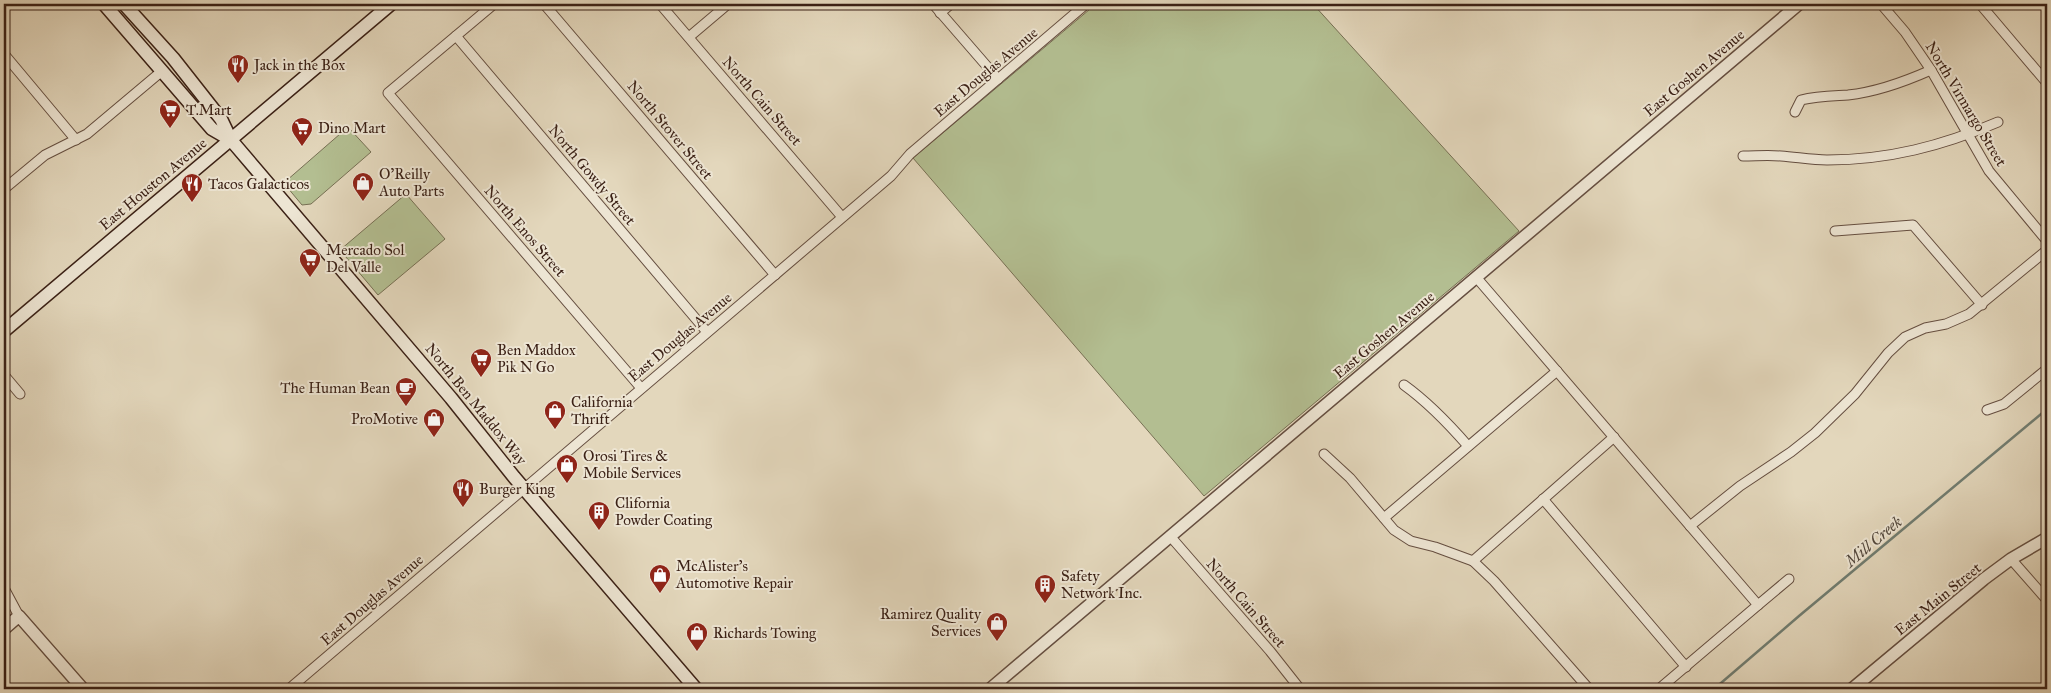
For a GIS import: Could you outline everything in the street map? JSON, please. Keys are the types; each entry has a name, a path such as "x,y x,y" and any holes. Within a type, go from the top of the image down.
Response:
{"main road":[{"name":"North Ben Maddox Way","path":"104,4 212,129 231,140"},
{"name":"North Ben Maddox Way","path":"124,4 173,58 222,119 231,140 696,689"},
{"name":"East Houston Avenue","path":"4,331 392,4"}],"street":[{"path":"456,36 494,4"},
{"name":"North Stover Street","path":"544,4 775,275"},
{"name":"North Cain Street","path":"660,4 842,217"},
{"path":"689,37 728,4"},
{"path":"933,4 998,79"},
{"path":"940,13 951,4"},
{"name":"East Douglas Avenue","path":"289,689 891,176 910,154 1086,4"},
{"name":"East Goshen Avenue","path":"990,689 1799,4"},
{"name":"North Virmargo Street","path":"1881,4 1905,32 1931,70 1989,171 2047,241"},
{"path":"1980,4 2047,82"},
{"name":"North Enos Street","path":"456,36 388,92 641,388"},
{"name":"North Gowdy Street","path":"456,36 708,332"},
{"path":"4,54 76,140"},
{"path":"1796,112 1801,100 1818,96 1848,95 1877,90 1906,82 1931,70"},
{"path":"4,188 45,155 87,134 162,71"},
{"path":"1743,156 1779,156 1826,160 1877,158 1932,147 1998,122"},
{"path":"1835,231 1913,225 1982,304"},
{"path":"1690,526 1740,486 1791,452 1815,433 1855,394 1897,342 1913,332 1958,319 1982,304 2047,250"},
{"path":"1476,277 1758,605"},
{"path":"1987,410 2004,404 2047,368"},
{"path":"1384,518 1557,371"},
{"path":"4,375 20,394"},
{"path":"1404,385 1424,399 1468,446"},
{"path":"1473,561 1614,438"},
{"path":"1324,454 1350,478 1394,530 1411,541 1435,547 1473,561 1494,581 1589,689"},
{"path":"1542,499 1686,667"},
{"name":"North Cain Street","path":"1170,536 1258,636 1300,689"},
{"name":"East Main Street","path":"1852,689 1977,585 2012,559 2047,538"},
{"path":"2012,559 2047,600"},
{"path":"1659,689 1789,579"},
{"path":"4,588 19,616 83,689"},
{"path":"4,629 19,616"}],"green space":[{"path":"1096,4 1313,4 1519,231 1204,496 913,158"},
{"path":"348,127 371,152 311,204 302,205 287,187 286,181"},
{"path":"406,194 445,239 378,295 340,250"}],"waterway":[{"name":"Mill Creek","path":"1714,689 2047,409"}],"place":[{"name":"Jack in the Box","path":"238,84"},
{"name":"T.Mart","path":"170,129"},
{"name":"Dino Mart","path":"302,147"},
{"name":"O'Reilly Auto Parts","path":"363,202"},
{"name":"Tacos Galacticos","path":"192,203"},
{"name":"Mercado Sol Del Valle","path":"310,278"},
{"name":"Ben Maddox Pik N Go","path":"481,378"},
{"name":"The Human Bean","path":"406,407"},
{"name":"California Thrift","path":"555,430"},
{"name":"ProMotive","path":"434,438"},
{"name":"Orosi Tires & Mobile Services","path":"567,484"},
{"name":"Burger King","path":"463,508"},
{"name":"Clifornia Powder Coating","path":"599,531"},
{"name":"McAlister's Automotive Repair","path":"660,594"},
{"name":"Safety Network Inc.","path":"1045,604"},
{"name":"Ramirez Quality Services","path":"997,642"},
{"name":"Richards Towing","path":"697,652"}]}
